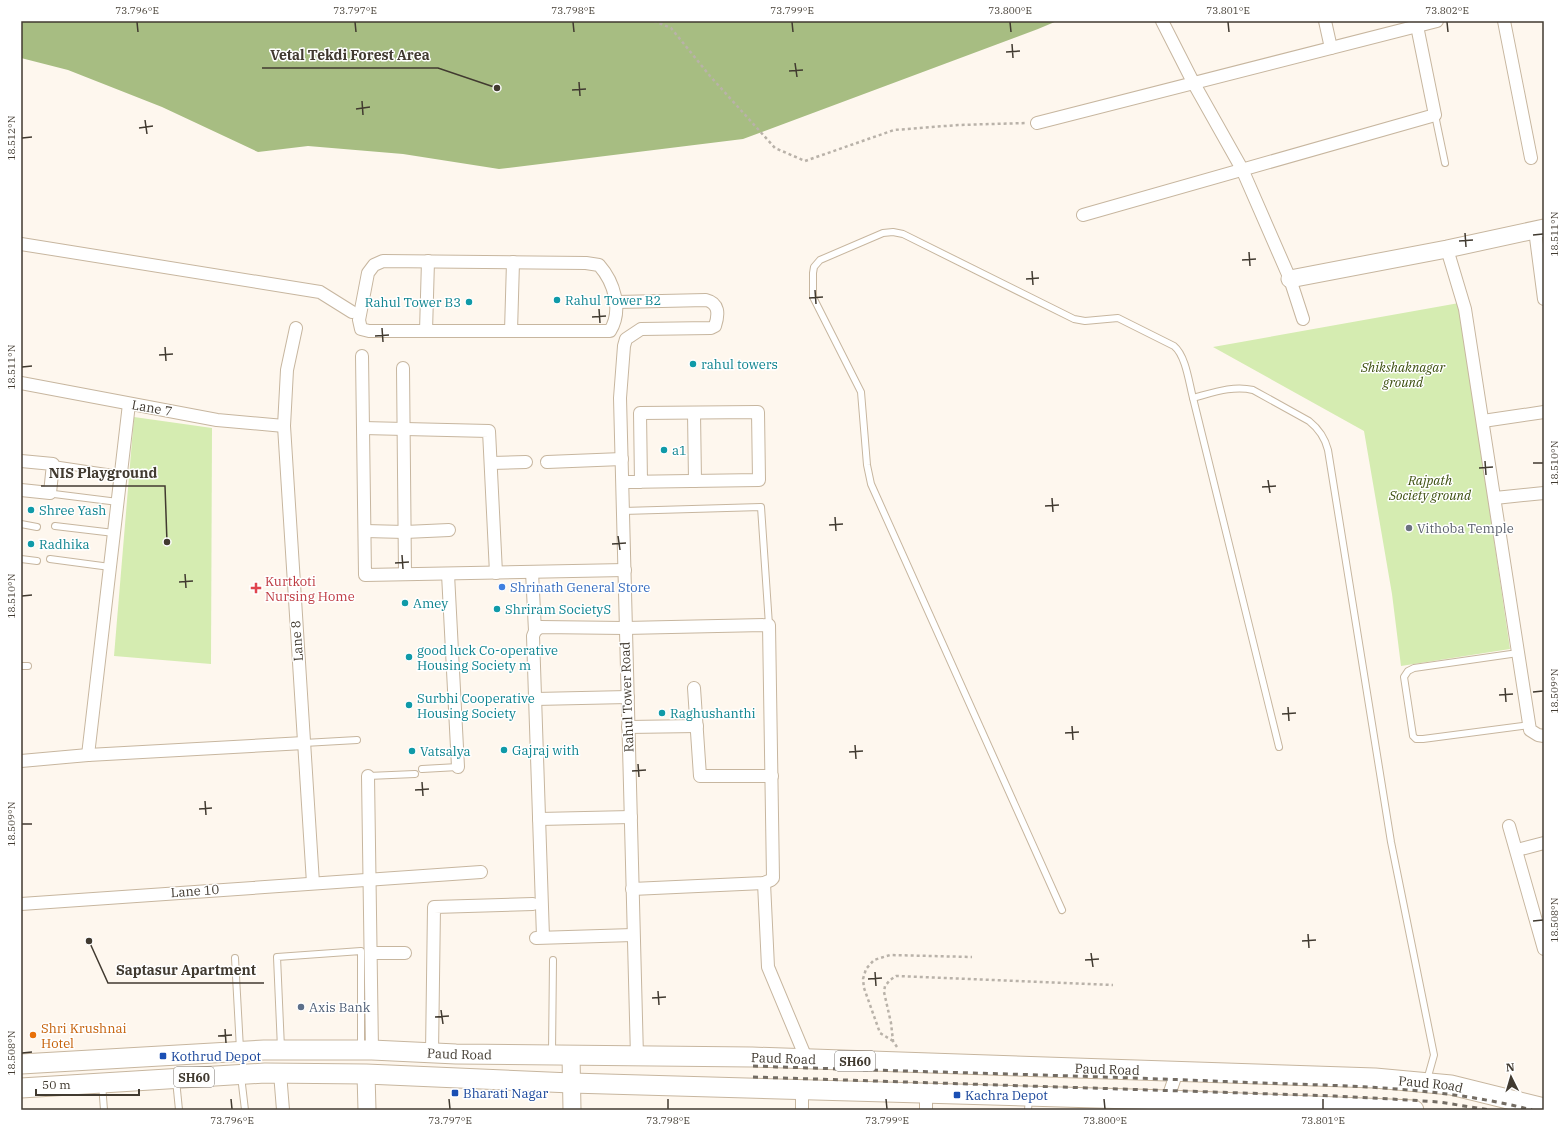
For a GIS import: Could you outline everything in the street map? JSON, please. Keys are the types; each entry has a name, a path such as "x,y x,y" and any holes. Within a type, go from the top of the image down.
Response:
{"main road":[{"name":"Paud Road","path":"21,1064 240,1051 281,1050 367,1050 432,1053 806,1058 1375,1078 1426,1082 1458,1087 1544,1108"},
{"name":"Paud Road","path":"21,1088 241,1074 366,1074 572,1083 802,1089 926,1102 1414,1110"}],"street":[{"path":"1162,21 1193,82 1242,169 1290,279 1303,319"},
{"path":"1325,21 1331,48"},
{"path":"1037,123 1331,48 1416,24 1437,21"},
{"path":"1504,21 1531,158"},
{"path":"1083,215 1435,115 1416,24"},
{"path":"1290,279 1447,249 1540,229 1544,299"},
{"path":"21,244 320,292 352,312"},
{"path":"1447,249 1465,309 1530,730 1544,736"},
{"path":"383,261 428,261 586,263 599,265 606,274 617,302 614,324 610,331 368,331 361,329 359,320 368,273 374,265 383,261"},
{"path":"426,331 428,261"},
{"path":"511,331 513,262"},
{"name":"Rahul Tower Road","path":"617,302 706,300 713,302 716,306 717,320 715,326 711,328 641,329 626,339 624,346 621,410 625,628 637,1056"},
{"name":"Lane 8","path":"296,328 287,370 284,426 313,883"},
{"path":"362,356 365,575 625,570"},
{"path":"403,368 405,574"},
{"name":"Lane 7","path":"21,383 217,420 284,426"},
{"path":"88,755 129,404"},
{"path":"623,482 641,482 760,480 758,412 640,413 641,482"},
{"path":"1483,421 1544,412"},
{"path":"694,413 695,481"},
{"path":"363,428 489,431 496,573"},
{"path":"547,462 622,459"},
{"path":"21,461 53,464 50,493 21,490"},
{"path":"491,464 526,462"},
{"path":"1495,498 1544,493"},
{"path":"365,531 405,532 449,530"},
{"path":"532,572 535,631 539,819 539,937 633,935"},
{"path":"448,574 458,767"},
{"path":"535,631 540,627 625,628 769,625 774,875 771,880 764,883 632,889"},
{"path":"694,688 700,776 772,776"},
{"path":"536,699 628,697"},
{"path":"628,728 697,726"},
{"path":"21,761 88,755 304,743"},
{"path":"367,1050 371,953 368,776"},
{"path":"539,819 630,817"},
{"path":"1509,826 1544,949"},
{"path":"1516,850 1544,843"},
{"name":"Lane 10","path":"21,904 481,872"},
{"path":"764,883 768,967 806,1058"},
{"path":"432,1053 434,907 533,904"},
{"path":"371,953 405,953"},
{"path":"571,1055 572,1110"},
{"path":"1166,1105 1177,1071"},
{"path":"280,1073 283,1110"},
{"path":"366,1074 367,1110"},
{"path":"802,1089 802,1110"}],"lane":[{"path":"1435,115 1445,163"},
{"path":"1062,910 871,484 867,465 860,392 815,304 812,291 814,267 820,260 883,233 898,232 1074,319 1085,321 1118,318 1178,349 1183,358 1279,747"},
{"path":"1192,398 1234,388 1253,390 1309,421 1316,426 1326,442 1391,842 1434,1055 1426,1082"},
{"path":"53,464 120,474"},
{"path":"54,494 118,502"},
{"path":"623,510 761,507 769,625"},
{"path":"21,524 37,527"},
{"path":"55,526 114,533"},
{"path":"21,559 37,561"},
{"path":"50,559 110,567"},
{"path":"1518,653 1414,668 1408,671 1404,677 1413,736 1416,739 1530,725"},
{"path":"21,666 28,666"},
{"path":"304,743 357,740"},
{"path":"422,769 458,767"},
{"path":"368,776 415,774"},
{"path":"281,1050 277,957 360,951 367,1050"},
{"path":"235,958 240,1051"},
{"path":"552,1055 553,960"},
{"path":"241,1074 245,1110"},
{"path":"176,1078 179,1110"},
{"path":"102,1083 104,1110"}],"path":[{"path":"654,21 671,28 710,76 775,148 805,161 894,130 958,125 1037,123"},
{"path":"906,1062 893,1041 880,1033 864,988 863,979 866,969 874,960 890,956 972,957"},
{"path":"893,1041 892,1023 884,992 885,986 896,976 1113,985"}],"green space":[{"path":"21,21 1057,21 743,139 499,169 403,154 308,146 258,152 162,107 68,70 21,58"},
{"path":"1459,303 1510,649 1401,666 1392,594 1364,431 1213,347"},
{"path":"134,417 212,428 211,664 114,656"}],"railway":[{"path":"753,1066 1115,1077 1385,1088 1459,1096 1532,1110"},
{"path":"753,1077 1335,1096 1439,1102 1490,1110"}],"place":[{"name":"Vetal Tekdi Forest Area","path":"497,88"},
{"name":"Rahul Tower B2","path":"557,300"},
{"name":"Rahul Tower B3","path":"469,302"},
{"name":"rahul towers","path":"693,364"},
{"name":"a1","path":"664,450"},
{"name":"Shree Yash","path":"31,510"},
{"name":"Vithoba Temple","path":"1409,528"},
{"name":"NIS Playground","path":"167,542"},
{"name":"Radhika","path":"31,544"},
{"name":"Shrinath General Store","path":"502,587"},
{"name":"Kurtkoti Nursing Home","path":"256,588"},
{"name":"Amey","path":"405,603"},
{"name":"Shriram SocietyS","path":"497,609"},
{"name":"good luck Co-operative Housing Society m","path":"409,657"},
{"name":"Surbhi Cooperative Housing Society","path":"409,705"},
{"name":"Raghushanthi","path":"662,713"},
{"name":"Gajraj with","path":"504,750"},
{"name":"Vatsalya","path":"412,751"},
{"name":"Saptasur Apartment","path":"89,941"},
{"name":"Axis Bank","path":"301,1007"},
{"name":"Shri Krushnai Hotel","path":"33,1035"},
{"name":"Kothrud Depot","path":"163,1056"},
{"name":"Bharati Nagar","path":"455,1093"},
{"name":"Kachra Depot","path":"957,1095"}],"park label":[{"name":"Shikshaknagar ground","path":"1403,374"},
{"name":"Rajpath Society ground","path":"1430,488"}]}
